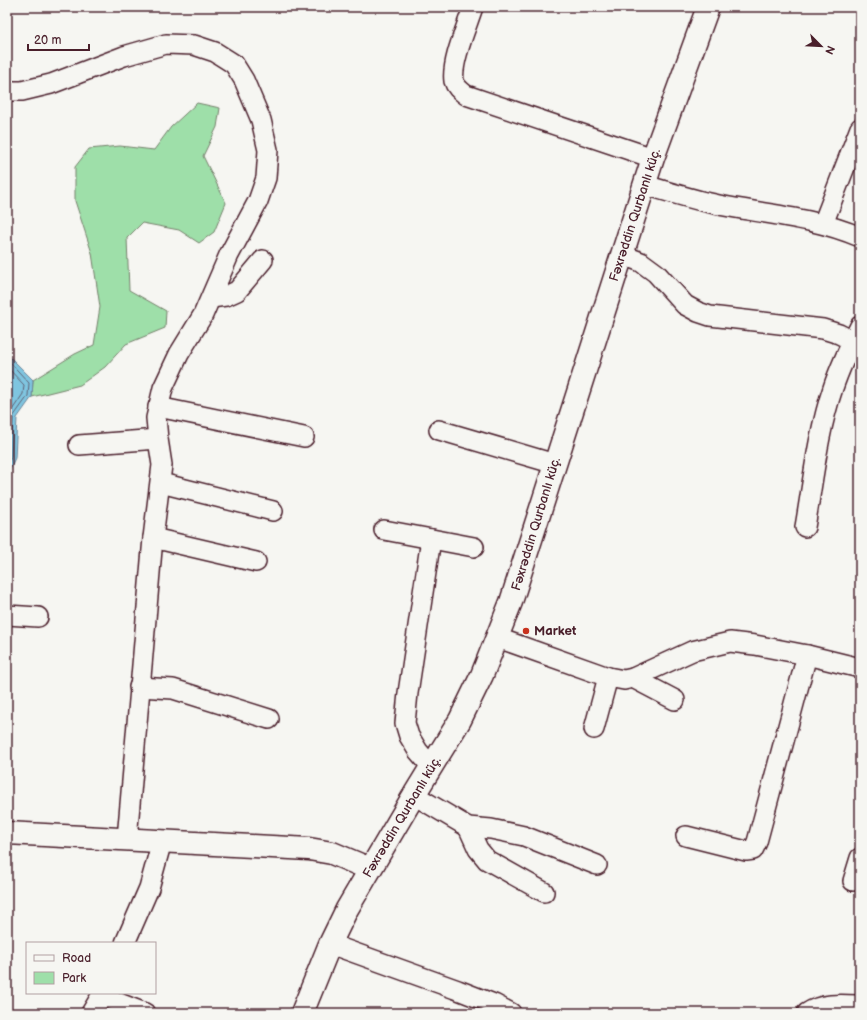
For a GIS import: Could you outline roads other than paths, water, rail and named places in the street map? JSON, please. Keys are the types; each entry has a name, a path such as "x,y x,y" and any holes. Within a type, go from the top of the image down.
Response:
{"street":[{"path":"473,7 455,67 454,81 458,90 466,95 653,158"},
{"name":"Fəxrəddin Qurbanlı küç.","path":"302,1013 330,944 348,909 431,766 460,720 498,638 511,602 653,158 708,7"},
{"path":"7,91 22,92 51,84 124,56 166,44 194,45 215,52 234,64 244,80 261,120 268,150 266,178 258,201 229,254 203,315 180,354 163,388 158,407 156,418 162,465 161,483 153,538 127,839"},
{"path":"823,224 860,128"},
{"path":"645,185 687,198 717,205 823,224 860,237"},
{"path":"623,255 641,262 656,273 686,305 698,312 710,316 823,329 839,334 856,334 832,389 823,427 805,527"},
{"path":"211,298 226,296 236,291 263,260"},
{"path":"158,407 304,437"},
{"path":"439,430 554,464"},
{"path":"79,445 158,439"},
{"path":"161,483 273,511"},
{"path":"384,530 474,547"},
{"path":"153,538 256,562"},
{"path":"431,539 408,693 405,723 409,736 418,751 431,766"},
{"path":"7,616 38,616"},
{"path":"498,638 608,677 624,680 633,678 692,651 730,642 755,645 859,664"},
{"path":"686,836 746,851 753,850 757,842 807,655"},
{"path":"594,729 608,677"},
{"path":"633,678 675,700"},
{"path":"139,687 173,689 269,719"},
{"path":"414,795 468,827 491,829 524,836 597,865"},
{"path":"468,827 478,849 487,860 544,892"},
{"path":"7,833 309,849 332,853 370,869"},
{"path":"125,942 149,888 162,841"},
{"path":"853,881 860,858"},
{"path":"330,944 458,990 494,1004 511,1013"},
{"path":"91,1013 102,994 145,1013"},
{"path":"807,1013 814,1008 836,1004 857,1005"}],"water":[{"path":"7,354 33,380 32,397 17,418 15,458 7,475"}],"place":[{"name":"Market","path":"526,631"}]}
